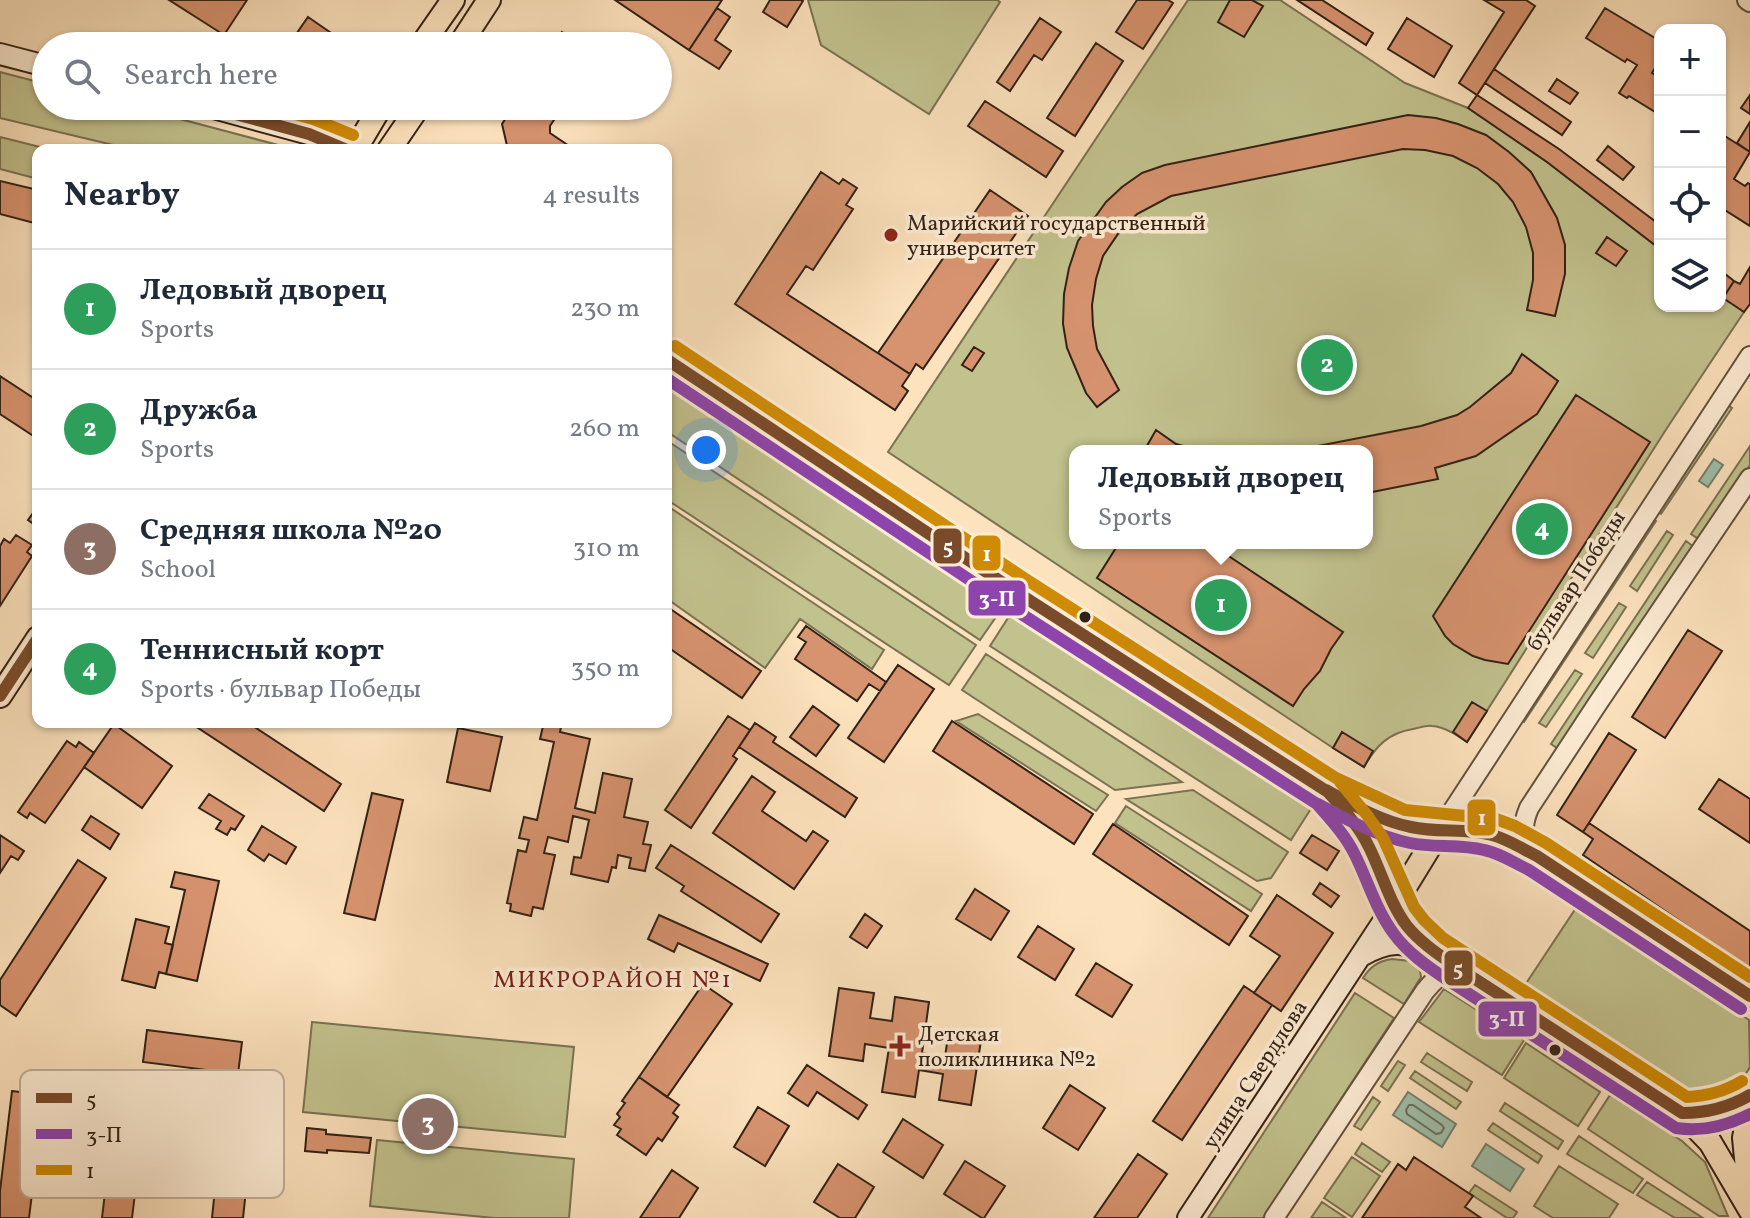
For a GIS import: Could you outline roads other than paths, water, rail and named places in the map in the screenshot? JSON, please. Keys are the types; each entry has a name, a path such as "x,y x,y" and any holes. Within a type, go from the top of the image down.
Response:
{"main road":[{"path":"431,32 453,0"},
{"path":"468,32 489,0"},
{"path":"0,54 32,62"},
{"path":"258,120 333,144"},
{"path":"359,144 373,120"},
{"path":"393,144 409,120"},
{"path":"672,363 1018,593 1328,792 1400,825 1492,835 1509,841 1537,856 1750,996"},
{"path":"0,696 32,647"},
{"path":"1328,792 1368,845 1394,905 1405,922 1433,951 1682,1113 1710,1142 1750,1210"},
{"path":"1394,905 1440,830"},
{"name":"улица Свердлова","path":"1188,1218 1394,905"},
{"path":"1361,956 1378,946 1395,944 1433,951"},
{"path":"1682,1113 1708,1113 1750,1095"},
{"path":"1750,1104 1744,1138 1750,1199"}],"street":[{"name":"бульвар Победы","path":"1440,830 1750,356"},
{"path":"1537,856 1523,833 1529,808 1750,478"},
{"path":"1274,1218 1425,991 1436,978 1455,966"}],"water":[{"path":"1714,459 1723,465 1708,487 1699,481"},
{"path":"1408,1092 1456,1124 1442,1147 1393,1115"},
{"path":"1486,1144 1524,1169 1510,1191 1472,1166"}],"place":[{"name":"Марийский государственный университет","path":"891,235"},
{"name":"Дружба","path":"1327,365"},
{"name":"Теннисный корт","path":"1542,529"},
{"name":"Ледовый дворец","path":"1221,605"},
{"name":"Детская поликлиника №2","path":"900,1046"},
{"name":"Средняя школа №20","path":"428,1124"}],"district":[{"name":"МИКРОРАЙОН №1","path":"613,979"}]}
